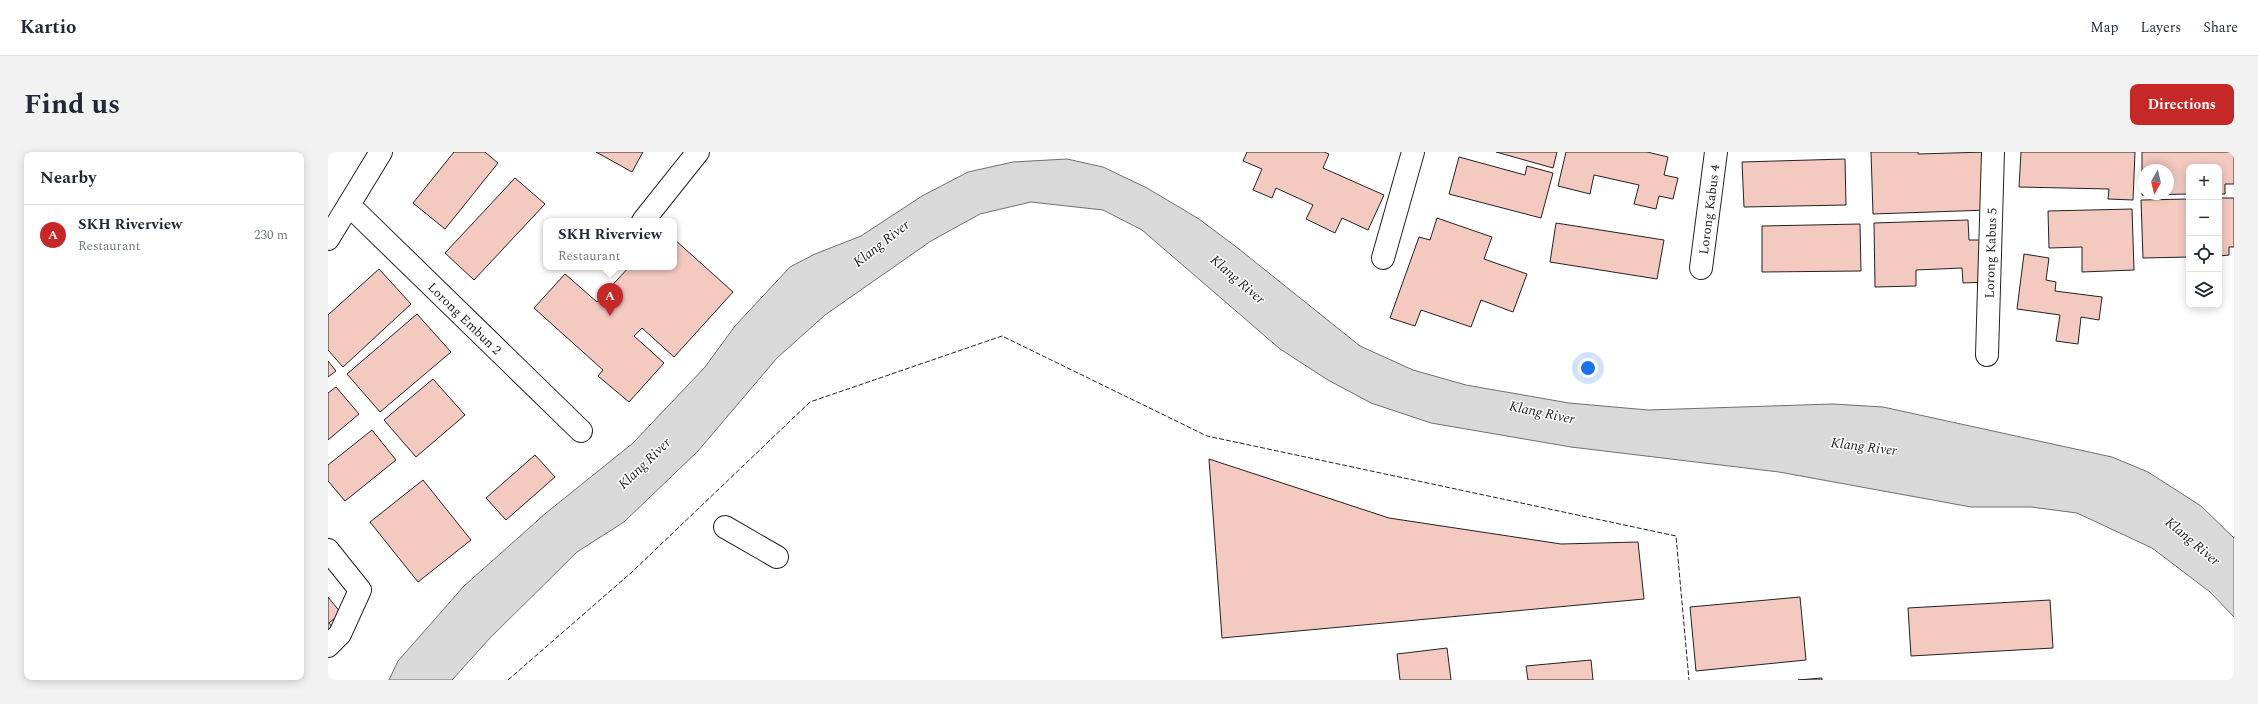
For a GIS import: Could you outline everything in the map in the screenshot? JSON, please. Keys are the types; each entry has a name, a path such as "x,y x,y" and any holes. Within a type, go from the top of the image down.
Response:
{"street":[{"path":"328,239 381,152"},
{"path":"645,218 698,152"},
{"path":"1383,258 1413,152"},
{"name":"Lorong Kabus 4","path":"1701,268 1716,152"},
{"name":"Lorong Kabus 5","path":"1987,355 1993,152"},
{"name":"Lorong Embun 2","path":"349,205 581,431"},
{"path":"725,527 778,557"},
{"path":"328,550 360,590 340,634 328,646"}],"water":[{"name":"Klang River","path":"1067,159 1103,167 1147,188 1199,219 1239,249 1360,346 1413,370 1466,385 1569,403 1648,410 1833,404 1883,407 2112,457 2148,472 2201,506 2234,538 2234,617 2210,592 2152,548 2077,513 2031,507 1971,507 1779,472 1571,447 1431,423 1371,403 1328,380 1280,349 1142,230 1103,210 1031,202 980,214 931,241 825,315 777,358 698,451 624,522 577,552 490,638 452,680 389,680 398,661 464,586 546,513 633,443 705,367 735,326 790,267 815,254 861,236 922,196 968,172 1013,162"}],"building":[{"path":"454,152 485,152 498,163 445,229 413,203"},
{"path":"596,152 643,152 632,172"},
{"path":"1247,152 1324,152 1329,154 1323,168 1384,195 1368,230 1342,218 1335,233 1306,219 1313,205 1276,188 1272,198 1253,190 1262,169 1243,161"},
{"path":"1496,152 1557,152 1553,168"},
{"path":"1566,152 1647,152 1668,157 1664,175 1678,178 1673,199 1659,196 1656,209 1634,204 1639,185 1594,175 1590,194 1558,186"},
{"path":"1871,152 1918,152 1918,154 1986,152 1988,210 1873,214"},
{"path":"2021,152 2135,152 2133,200 2108,199 2109,189 2019,187"},
{"path":"2142,152 2234,152 2234,184 2225,184 2225,194 2222,194 2222,164 2186,164 2186,194 2174,194 2174,164 2142,164"},
{"path":"1459,157 1525,175 1527,166 1553,173 1541,218 1449,194"},
{"path":"1845,159 1846,205 1744,207 1742,162"},
{"path":"515,178 545,204 474,280 445,253"},
{"path":"2222,198 2234,198 2234,247 2229,247 2229,255 2222,256"},
{"path":"2186,199 2186,257 2143,258 2141,200"},
{"path":"2132,209 2134,270 2082,272 2082,247 2049,248 2048,211"},
{"path":"1437,218 1492,237 1484,259 1527,274 1513,312 1481,300 1471,327 1421,310 1415,326 1390,318 1419,237 1430,240"},
{"path":"1968,220 1969,240 1986,240 1988,282 1963,283 1962,268 1916,270 1916,286 1875,287 1874,223"},
{"path":"1556,223 1664,240 1657,279 1550,262"},
{"path":"1860,224 1861,271 1762,272 1762,226"},
{"path":"677,242 733,292 674,357 642,328 634,336 664,363 629,402 598,376 603,370 534,308 565,274 597,302 626,270 677,270"},
{"path":"2024,254 2049,258 2046,280 2056,282 2055,291 2102,297 2099,320 2081,317 2078,344 2056,341 2060,315 2017,309"},
{"path":"379,269 411,304 343,367 328,350 328,315"},
{"path":"417,314 451,352 380,412 347,374"},
{"path":"328,361 336,371 328,377"},
{"path":"433,379 465,415 416,457 384,420"},
{"path":"336,387 359,414 328,440 328,393"},
{"path":"372,430 396,460 345,501 328,481 328,465"},
{"path":"535,455 555,477 506,520 486,498"},
{"path":"1209,459 1389,518 1561,544 1638,542 1644,599 1222,638"},
{"path":"423,480 471,540 418,582 370,522"},
{"path":"328,597 341,613 329,623 338,634 328,642"},
{"path":"1800,597 1806,660 1696,671 1690,607"},
{"path":"2050,600 2053,648 1911,656 1908,608"},
{"path":"1447,648 1451,680 1400,680 1397,654"},
{"path":"1591,660 1593,680 1528,680 1526,666"},
{"path":"1822,678 1822,680 1798,680"}],"fence":[{"path":"508,680 632,572 810,402 1002,336 1207,436 1676,536 1689,680"}],"place":[{"name":"SKH Riverview","path":"610,316"}]}
